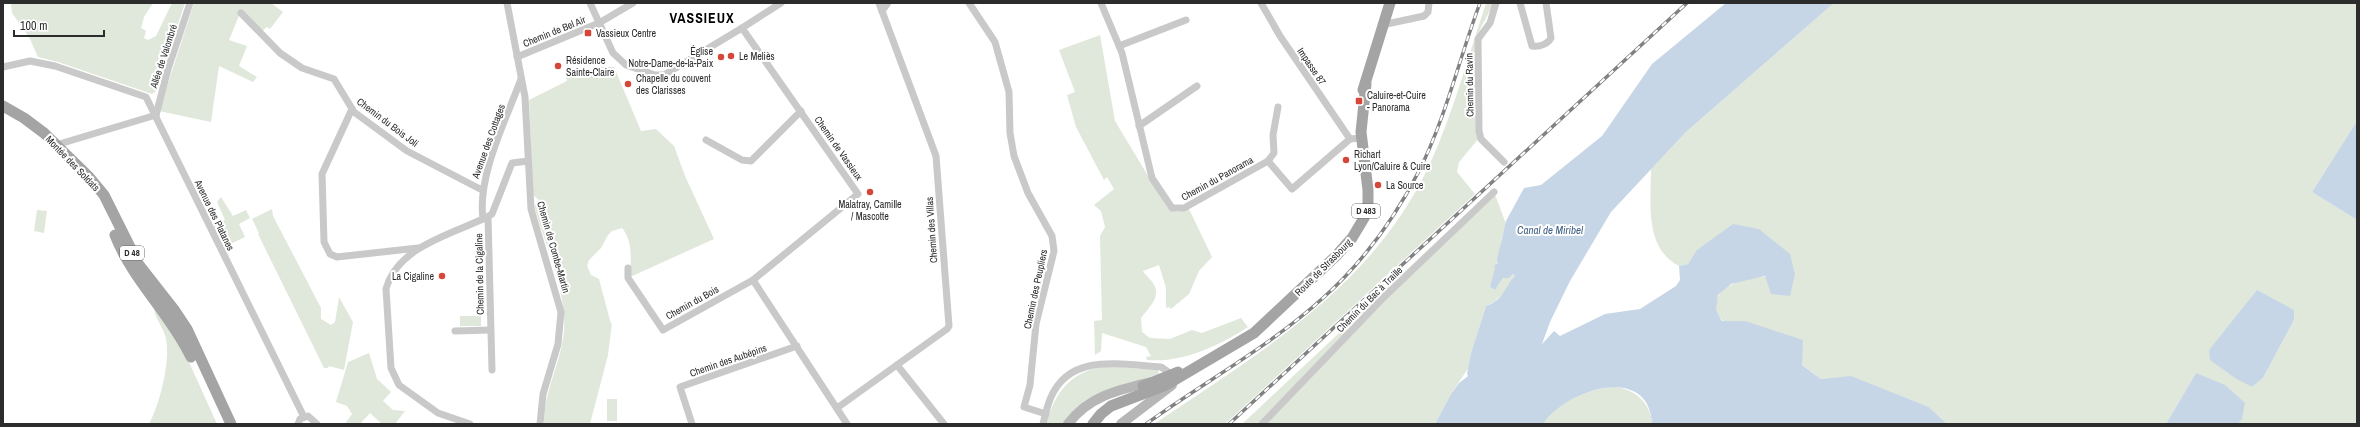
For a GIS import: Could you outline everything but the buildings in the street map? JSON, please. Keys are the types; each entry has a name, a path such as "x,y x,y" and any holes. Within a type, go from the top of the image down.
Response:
{"main road":[{"name":"Route de Strasbourg","path":"1121,424 1189,373 1254,333 1283,307 1351,228 1358,215 1363,190 1355,138 1357,108 1366,84 1382,25 1390,3"},
{"name":"Montée des Soldats","path":"3,106 35,126 56,144 104,195 139,265 176,311 186,328 231,424"},
{"name":"Montée des Soldats","path":"3,114 22,124 38,137 85,182 99,200 107,214 126,261 178,333 223,424"},
{"name":"Route de Strasbourg","path":"1068,424 1083,408 1102,396 1153,386 1169,376 1213,357"},
{"path":"1084,424 1093,411 1104,402 1189,373"},
{"path":"1093,424 1100,414 1111,406 1153,386"}],"street":[{"name":"Allée de Valombré","path":"156,115 168,69 190,3"},
{"name":"Chemin de Combe-Martin","path":"507,3 525,96 531,209 555,287 561,314 556,350 543,394 540,424"},
{"path":"590,3 612,52 626,66 658,76 664,75 782,3"},
{"name":"Chemin de Bel Air","path":"517,57 599,23 633,3"},
{"name":"Chemin des Villas","path":"837,408 947,329 949,326 935,153 879,3"},
{"path":"882,11 888,3"},
{"name":"Chemin des Peupliers","path":"968,3 995,42 1009,92 1010,133 1014,156 1028,193 1054,241 1054,251 1036,324 1030,385 1024,407 1046,414"},
{"name":"Chemin du Panorama","path":"1101,3 1119,46 1152,178 1168,205 1175,209 1184,208 1268,161 1292,189 1355,138"},
{"name":"Impasse 87","path":"1261,3 1280,36 1355,138"},
{"path":"1382,25 1424,16 1428,12 1429,3"},
{"name":"Chemin du Ravin","path":"1496,3 1490,23 1478,39 1479,131 1482,139 1504,162"},
{"path":"1520,3 1532,46 1538,47 1549,42 1551,38 1546,3"},
{"name":"Chemin du Bois Joli","path":"241,13 280,53 302,68 334,79 352,110 407,150 482,190"},
{"path":"1119,46 1186,20"},
{"name":"Chemin de Vassieux","path":"742,28 858,194 753,280"},
{"name":"Avenue des Platanes","path":"3,68 30,61 55,66 144,95 156,115 304,417"},
{"name":"Avenue des Cottages","path":"485,218 482,190 521,79"},
{"path":"1139,126 1197,86"},
{"path":"1268,161 1274,153 1273,135 1278,107"},
{"path":"352,110 322,177 324,242 327,250 338,257 420,248"},
{"path":"706,140 742,160 751,161 801,111"},
{"path":"56,144 156,115"},
{"name":"Chemin de la Cigaline","path":"492,370 485,218 492,214 512,162 528,161"},
{"name":"Chemin du Bac à Traille","path":"1262,424 1382,299 1494,192"},
{"path":"470,424 438,413 400,385 392,368 386,289 390,278 409,255 420,248 485,218"},
{"name":"Chemin du Bois","path":"628,268 628,278 663,330 753,280"},
{"path":"753,280 847,424"},
{"path":"455,331 490,330"},
{"name":"Chemin des Aubépins","path":"692,424 680,387 797,346"},
{"path":"1042,424 1051,397 1056,389 1070,375 1086,366 1112,363 1161,367 1169,376"},
{"path":"897,365 944,424"},
{"path":"298,424 304,417 310,416 317,424"}],"shaded area":[{"path":"11,3 153,3 144,17 141,28 146,31 144,38 148,40 156,36 172,3 185,3 156,91 152,94 58,62 38,57 29,37 12,13"},
{"path":"194,3 271,3 283,12 270,29 267,27 261,32 241,11 229,40 247,46 239,66 257,77 253,82 219,66 211,122 159,111"},
{"path":"1486,3 1494,3 1478,33 1480,137 1459,162 1457,172 1475,194 1225,424 1154,424 1273,343 1310,314 1345,282 1376,248 1405,209 1429,166 1438,146 1453,106"},
{"path":"1834,3 2357,3 2357,121 2312,192 2357,220 2357,424 2238,424 2242,419 2196,373 2166,424 1947,424 1929,407 1851,377 1821,379 1745,321 1723,321 1715,310 1719,295 1733,284 1754,278 1795,274 1698,250 1688,264 1679,266 1668,258 1660,248 1652,223 1650,196 1651,169 1686,132","holes":["2294,320 2263,378 2252,387 2209,350 2232,324"]},
{"path":"1100,35 1115,121 1168,209 1177,212 1189,209 1212,257 1199,271 1189,294 1171,309 1169,307 1166,308 1166,288 1159,265 1143,271 1153,283 1156,296 1141,318 1142,332 1150,338 1170,339 1192,330 1202,333 1241,318 1248,327 1213,347 1187,356 1173,359 1147,360 1146,357 1151,356 1146,347 1102,333 1101,351 1095,355 1094,321 1102,320 1100,236 1105,227 1101,211 1094,205 1114,189 1107,177 1104,180 1076,127 1067,95 1075,92 1059,50"},
{"path":"602,67 614,67 641,131 656,129 674,146 685,176 714,239 630,277 630,245 626,233 622,228 612,231 608,235 601,248 589,260 587,266 591,275 599,279 611,324 612,323 608,355 590,424 544,424 547,399 560,355 564,331 564,316 559,284 534,206 539,200 533,195 529,100 567,81 566,78 585,70"},
{"path":"1493,189 1506,224 1501,240 1498,264 1490,287 1495,290 1503,278 1509,278 1513,274 1515,276 1507,290 1494,302 1486,306 1471,353 1469,367 1451,394 1435,424 1242,424"},
{"path":"221,197 233,216 246,210 250,218 239,224 245,237 224,247 213,226 225,220 217,202"},
{"path":"272,209 273,216 321,308 321,319 331,325 335,322 339,297 353,322 344,370 329,366 328,368 324,368 258,234 259,233 252,219"},
{"path":"37,210 47,211 44,233 34,231"},
{"path":"154,306 184,351 217,424 149,424 161,393 167,355 165,335 156,317"},
{"path":"460,316 481,316 481,326 460,326"},
{"path":"369,353 377,379 391,392 383,401 393,410 405,411 395,424 382,424 370,413 360,424 345,424 352,414 347,406 336,402 348,362"},
{"path":"1103,366 1158,370 1159,374 1118,387 1063,424 1046,424 1059,393 1073,379 1081,374 1091,369"},
{"path":"1613,387 1628,390 1640,398 1645,403 1651,416 1652,424 1543,424 1556,409 1574,398 1593,390"},
{"path":"607,399 617,399 617,421 607,421"}],"water":[{"name":"Canal de Miribel","path":"1726,3 1834,3 1686,132 1611,212 1570,281 1550,322 1542,344 1554,331 1560,336 1605,314 1640,309 1676,286 1680,280 1679,266 1688,264 1697,250 1733,224 1759,229 1790,254 1795,274 1790,296 1771,294 1765,276 1731,284 1718,295 1716,310 1722,321 1745,321 1803,340 1802,365 1821,379 1851,376 1929,407 1947,424 1652,424 1647,405 1637,393 1622,388 1605,388 1586,393 1569,401 1554,412 1543,424 1435,424 1451,394 1459,383 1468,376 1467,374 1471,353 1486,306 1500,297 1515,276 1513,274 1509,278 1503,278 1495,290 1490,287 1495,268 1494,265 1498,264 1497,259 1506,221 1524,188 1541,185 1602,136 1652,64"},
{"path":"2357,121 2357,220 2312,192"},
{"path":"2257,290 2294,310 2294,320 2263,378 2252,387 2235,378 2210,360 2209,350"},
{"path":"2196,373 2225,385 2245,403 2242,419 2238,424 2166,424"}],"railway":[{"path":"1146,424 1259,348 1302,316 1323,298 1351,270 1377,239 1410,189 1429,151 1445,109 1480,3"},
{"path":"1229,424 1687,3"}],"place":[{"name":"Vassieux Centre","path":"588,33"},
{"name":"Le Meliès","path":"731,56"},
{"name":"Église Notre-Dame-de-la-Paix","path":"721,57"},
{"name":"Résidence Sainte-Claire","path":"558,66"},
{"name":"Chapelle du couvent des Clarisses","path":"628,84"},
{"name":"Caluire-et-Cuire - Panorama","path":"1359,101"},
{"name":"Richart Lyon/Caluire & Cuire","path":"1346,160"},
{"name":"La Source","path":"1378,185"},
{"name":"Malatray, Camille / Mascotte","path":"870,192"},
{"name":"La Cigaline","path":"442,276"}],"district":[{"name":"VASSIEUX","path":"702,18"}]}
